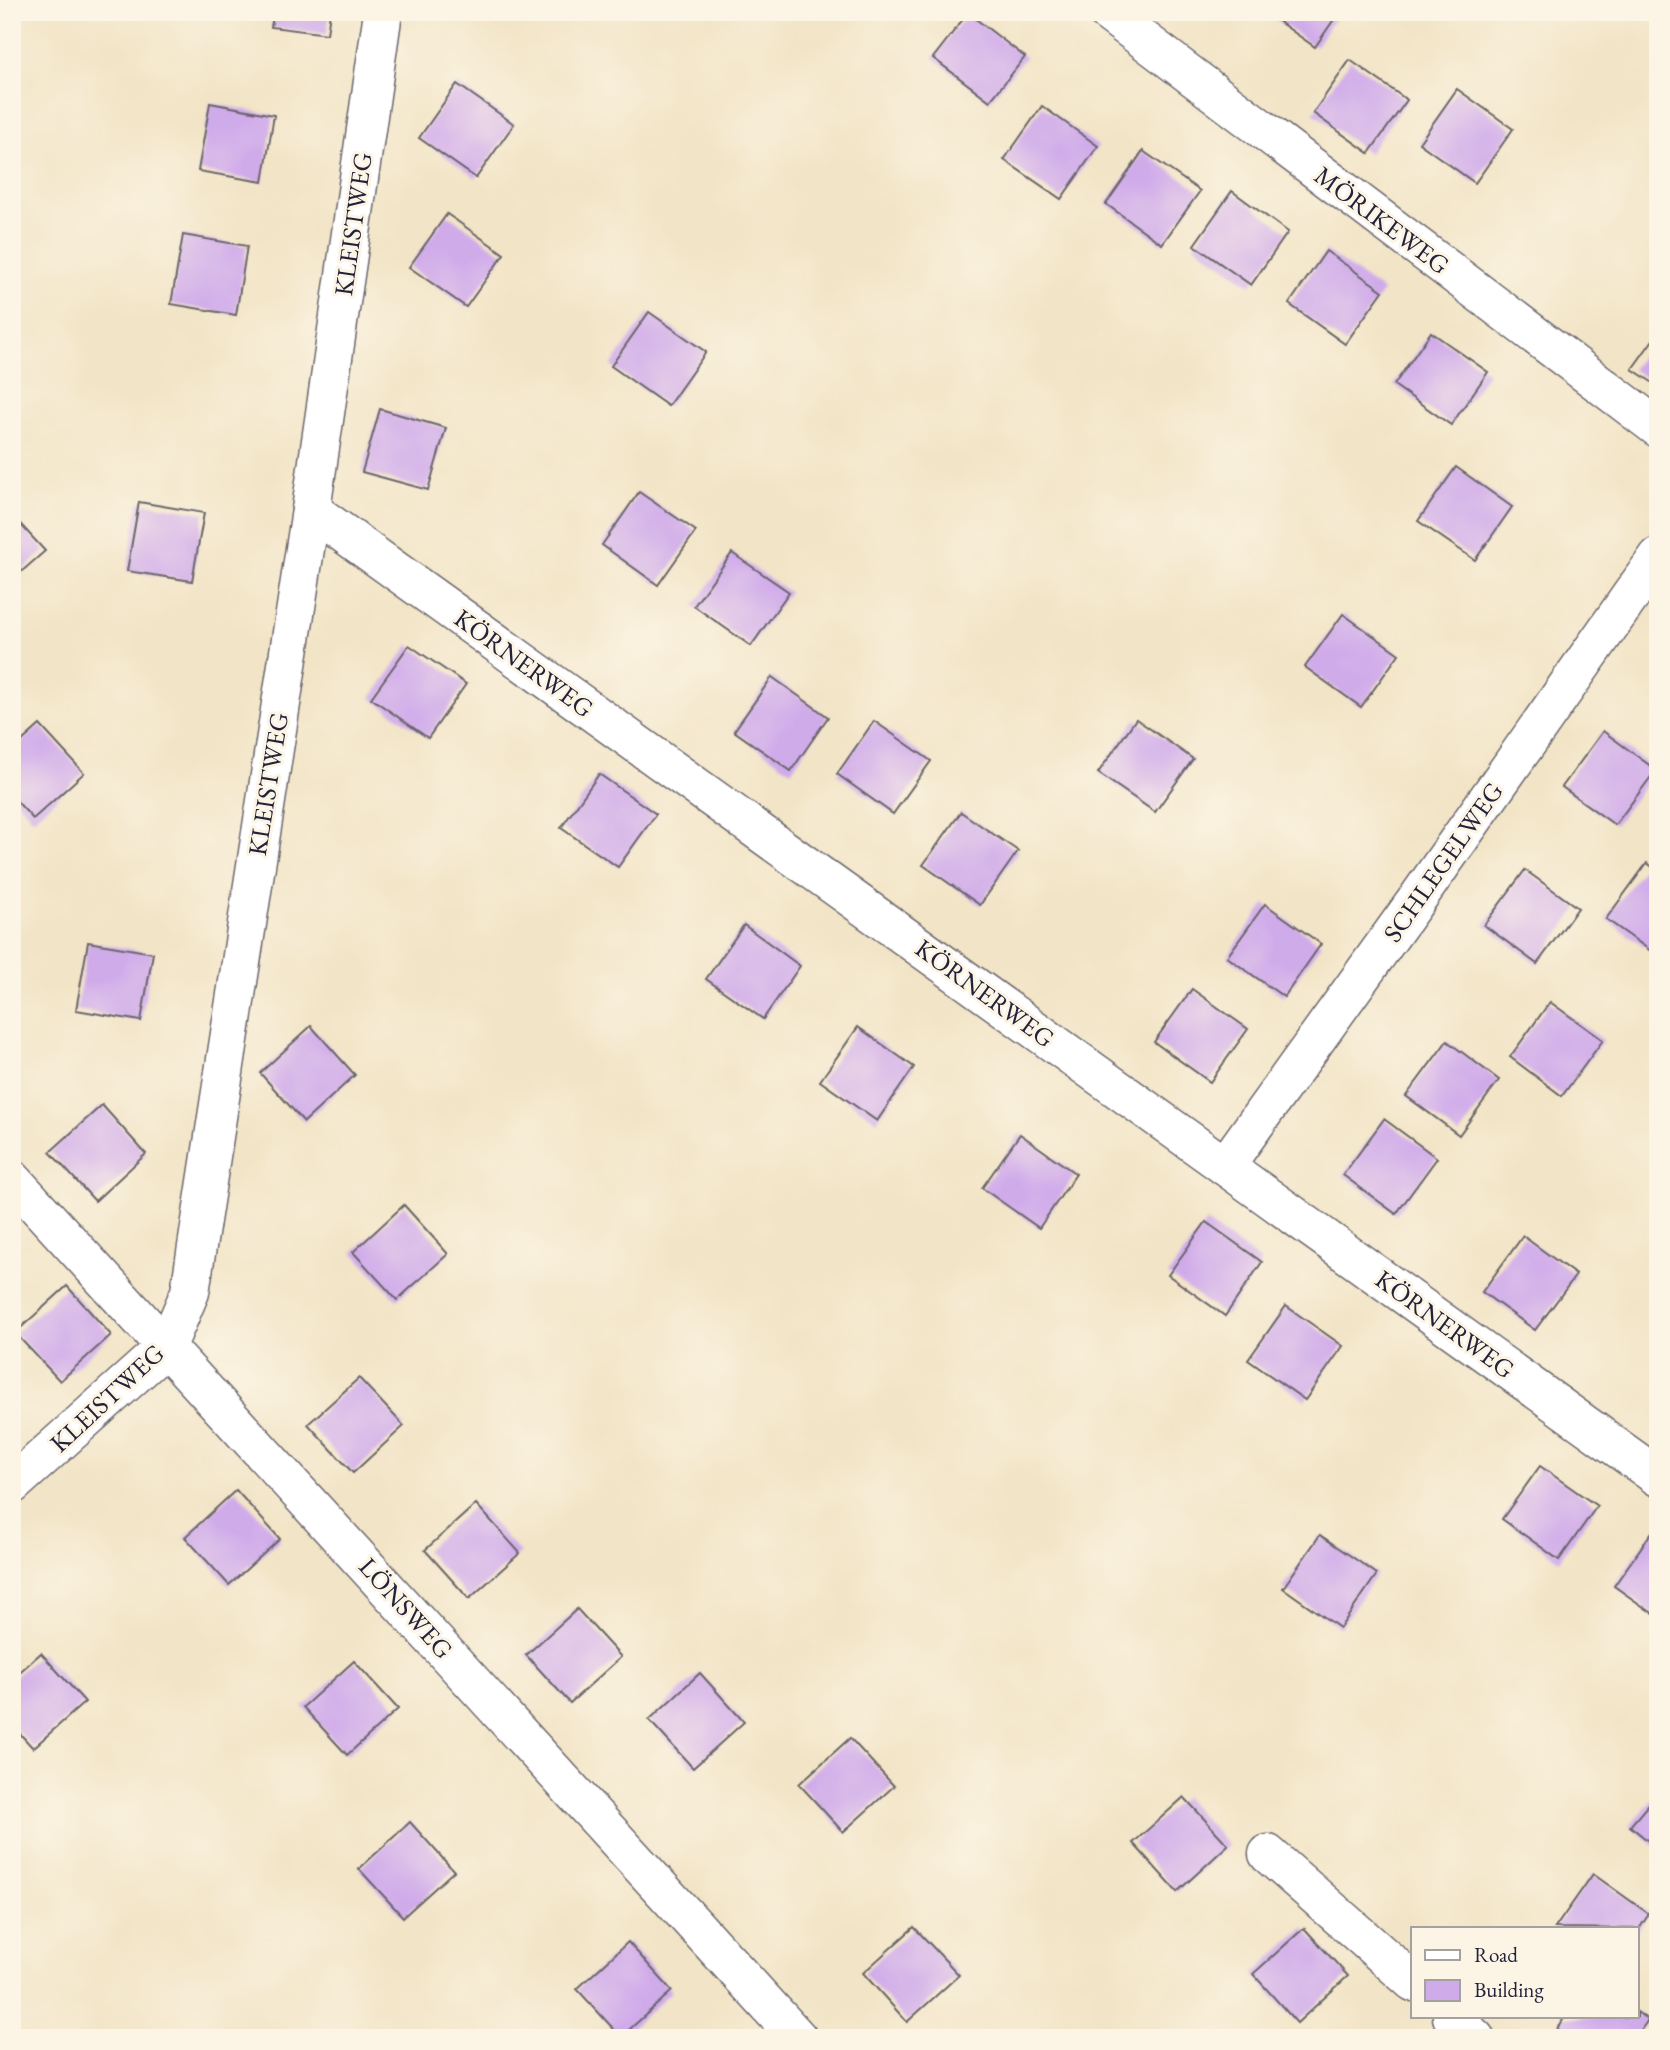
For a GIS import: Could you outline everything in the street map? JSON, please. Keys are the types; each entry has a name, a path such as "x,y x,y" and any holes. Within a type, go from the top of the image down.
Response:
{"street":[{"name":"KLEISTWEG","path":"12,1485 167,1346 190,1292 311,510 383,12"},
{"name":"MÖRIKEWEG","path":"1107,12 1658,428"},
{"name":"KÖRNERWEG","path":"311,510 1658,1477"},
{"name":"SCHLEGELWEG","path":"1225,1166 1658,557"},
{"name":"LÖNSWEG","path":"12,1179 798,2038"},
{"path":"1268,1854 1411,1980"},
{"path":"1453,2018 1475,2038"}],"building":[{"path":"274,12 330,12 327,34 271,27"},
{"path":"1265,12 1339,12 1315,47"},
{"path":"968,13 1025,57 990,101 933,58"},
{"path":"1350,60 1407,100 1369,153 1313,113"},
{"path":"457,84 514,124 476,178 419,138"},
{"path":"1457,89 1513,129 1475,183 1419,143"},
{"path":"210,103 274,115 263,182 198,171"},
{"path":"1042,106 1098,146 1061,199 1004,160"},
{"path":"1143,151 1200,191 1162,244 1106,204"},
{"path":"1232,191 1288,232 1251,285 1194,245"},
{"path":"447,214 504,254 466,307 409,267"},
{"path":"183,235 247,246 236,315 171,304"},
{"path":"1326,251 1383,291 1345,344 1289,304"},
{"path":"649,312 706,352 668,406 611,366"},
{"path":"1431,332 1488,372 1451,425 1394,385"},
{"path":"1658,333 1658,386 1632,369"},
{"path":"380,409 446,428 428,490 362,472"},
{"path":"1456,467 1512,507 1475,560 1418,521"},
{"path":"639,492 696,531 658,585 602,545"},
{"path":"139,502 204,513 192,581 127,571"},
{"path":"12,515 45,551 12,580"},
{"path":"732,553 789,592 751,646 694,606"},
{"path":"1343,614 1399,654 1361,707 1305,667"},
{"path":"409,645 466,684 428,738 371,698"},
{"path":"772,677 828,717 791,771 734,731"},
{"path":"1136,719 1193,759 1155,812 1098,773"},
{"path":"874,721 931,761 893,814 837,774"},
{"path":"40,725 84,773 33,819 12,796 12,750"},
{"path":"1603,731 1656,770 1615,825 1562,787"},
{"path":"599,774 656,814 618,867 561,828"},
{"path":"961,812 1018,851 980,905 923,865"},
{"path":"1647,863 1658,871 1658,956 1606,919"},
{"path":"1525,870 1578,908 1537,964 1484,925"},
{"path":"1265,904 1321,944 1284,997 1227,957"},
{"path":"744,925 800,966 763,1019 706,979"},
{"path":"88,942 153,953 141,1021 76,1010"},
{"path":"1192,989 1248,1029 1210,1082 1154,1042"},
{"path":"1550,1002 1603,1040 1562,1096 1510,1057"},
{"path":"311,1026 355,1075 304,1122 260,1073"},
{"path":"858,1027 914,1067 877,1121 820,1081"},
{"path":"1447,1041 1499,1080 1459,1135 1406,1096"},
{"path":"102,1105 146,1154 95,1201 50,1152"},
{"path":"1384,1119 1437,1158 1396,1214 1343,1175"},
{"path":"1020,1134 1076,1174 1039,1228 982,1188"},
{"path":"404,1205 448,1254 397,1300 353,1252"},
{"path":"1206,1222 1262,1262 1225,1316 1168,1275"},
{"path":"1523,1236 1576,1275 1535,1330 1482,1292"},
{"path":"67,1286 111,1335 60,1381 15,1333"},
{"path":"1286,1306 1343,1346 1305,1400 1248,1360"},
{"path":"359,1378 404,1426 353,1473 308,1424"},
{"path":"1540,1466 1597,1506 1559,1560 1502,1519"},
{"path":"236,1490 280,1539 229,1585 185,1537"},
{"path":"476,1504 520,1553 469,1599 425,1550"},
{"path":"1652,1532 1658,1537 1658,1617 1614,1586"},
{"path":"1320,1535 1377,1574 1340,1628 1283,1588"},
{"path":"577,1609 621,1657 570,1703 526,1655"},
{"path":"41,1653 85,1702 33,1748 12,1725 12,1679"},
{"path":"354,1661 398,1709 347,1755 303,1707"},
{"path":"700,1673 744,1722 693,1768 649,1720"},
{"path":"850,1738 894,1786 843,1832 799,1784"},
{"path":"1658,1793 1658,1849 1630,1826"},
{"path":"1184,1797 1228,1845 1177,1892 1133,1843"},
{"path":"410,1822 454,1871 403,1917 359,1869"},
{"path":"1593,1874 1649,1914 1638,1930 1638,1927 1556,1927"},
{"path":"914,1927 959,1975 907,2022 863,1973"},
{"path":"1304,1928 1348,1976 1297,2023 1253,1974"},
{"path":"628,1942 672,1991 621,2037 577,1989"},
{"path":"1638,2013 1648,2020 1635,2038 1560,2038 1554,2033 1564,2018 1638,2018"}]}
